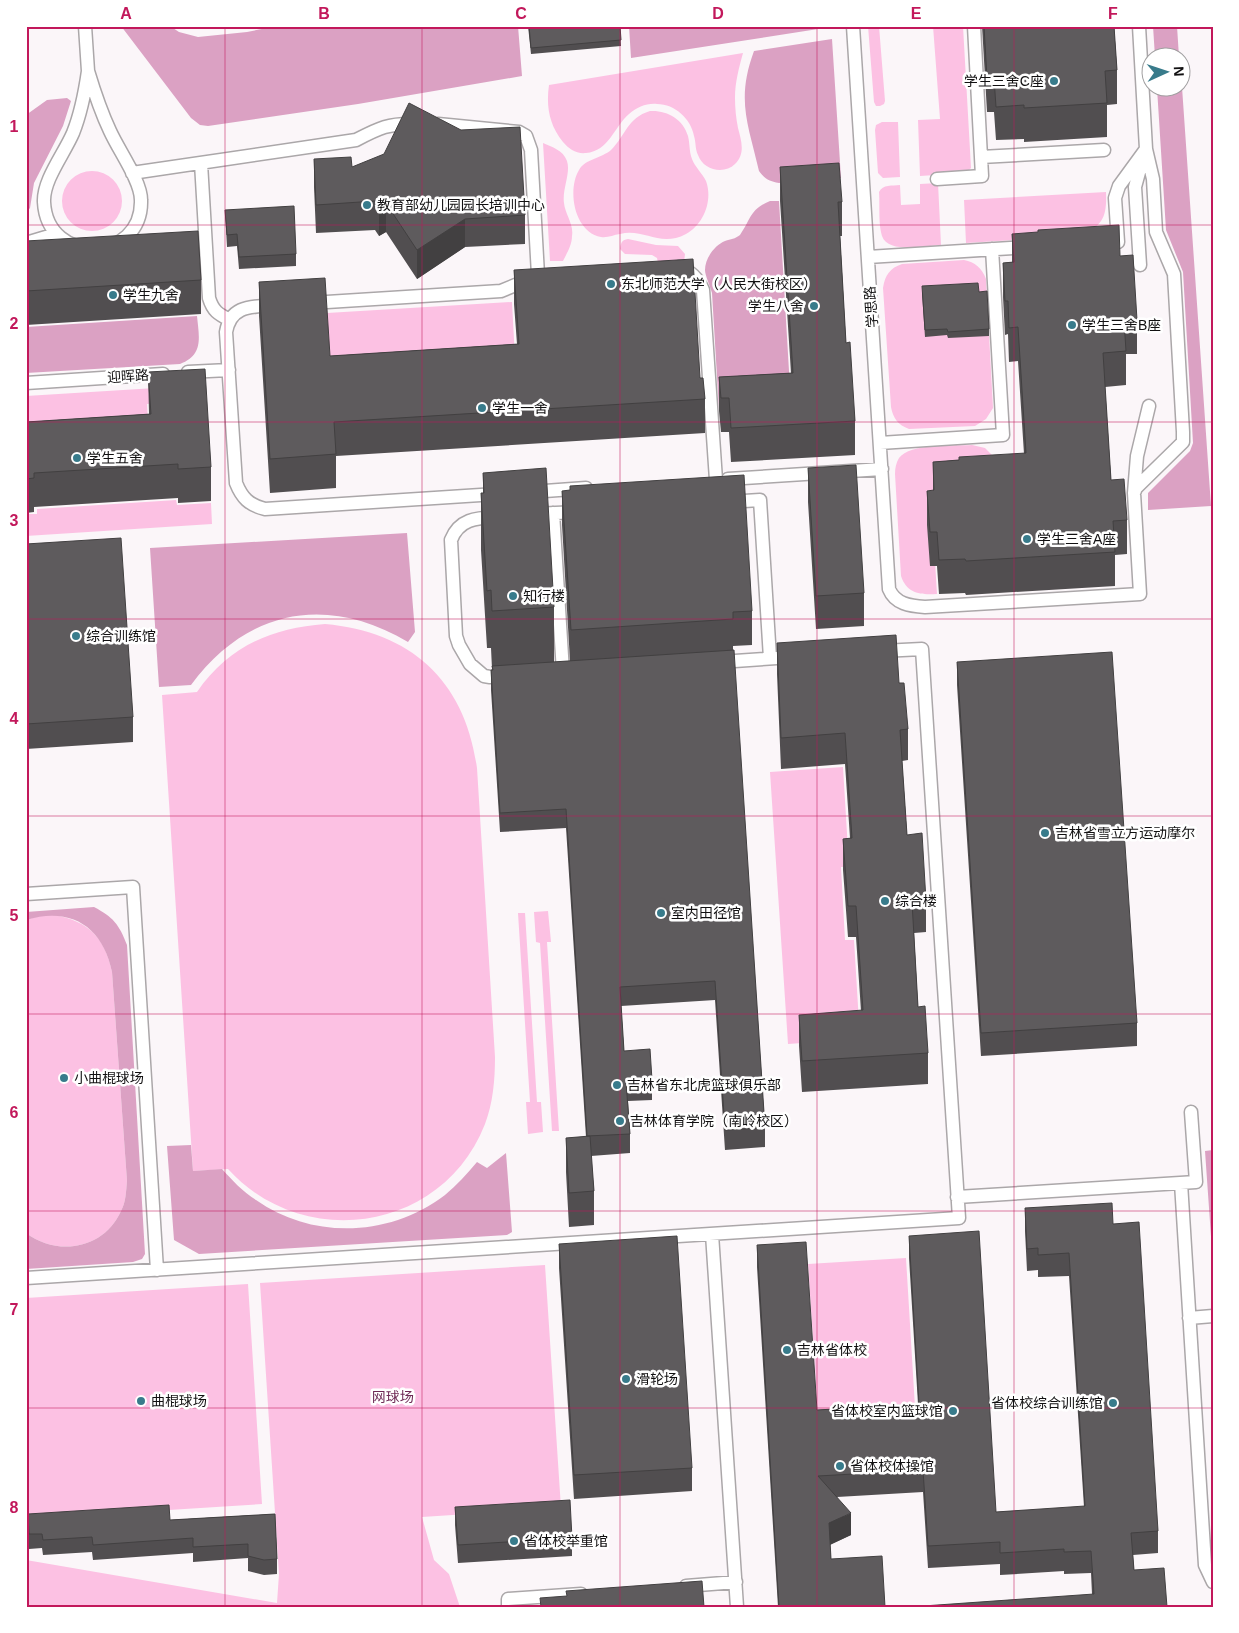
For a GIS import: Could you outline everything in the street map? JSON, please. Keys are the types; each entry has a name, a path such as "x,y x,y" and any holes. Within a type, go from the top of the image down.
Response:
{"lane":[{"path":"85,26 88,70 86,92 75,127 45,189 44,201 45,213 49,224 56,234 75,247 99,249 120,241 129,233 136,223 140,212 141,200 140,189 110,131 88,70"},
{"name":"学思路","path":"853,26 889,588 897,600 919,607 1140,594 1134,493"},
{"path":"937,179 982,176 974,26"},
{"path":"1134,493 1136,488 1183,442 1184,432 1174,274 1156,232 1153,179 1146,149 1139,26"},
{"path":"132,173 356,140 381,127 400,123 437,124 519,132 526,136 532,150 543,275 501,291 245,308 234,314 226,332 236,483 243,497 255,506 264,508 598,487"},
{"path":"1108,242 1118,242 1115,198 1118,186 1146,149"},
{"path":"1140,265 1135,187 1146,149"},
{"path":"982,157 1104,150"},
{"path":"201,163 209,298 212,308 230,320"},
{"path":"26,243 56,234"},
{"path":"868,257 1040,246"},
{"path":"880,443 1003,436 992,249"},
{"path":"669,267 677,267 693,274 703,290 711,480 882,469"},
{"name":"迎晖路","path":"26,383 229,370"},
{"path":"1134,493 1137,456 1149,406"},
{"path":"711,503 760,500 770,658"},
{"path":"525,515 592,511"},
{"path":"553,513 564,672"},
{"path":"506,516 470,519 457,528 454,534 450,547 456,636 464,654 478,672 490,677 517,675"},
{"path":"26,1278 959,1218 922,648 865,652"},
{"path":"711,662 808,656"},
{"path":"26,894 133,887 157,1270"},
{"path":"957,1198 1196,1182 1191,1112"},
{"path":"1180,1183 1205,1565 1213,1582"},
{"path":"712,1234 737,1607"},
{"path":"1189,1318 1213,1316"},
{"path":"676,1586 736,1582"},
{"path":"508,1607 508,1599 597,1592"}],"green space":[{"path":"868,26 879,26 885,101 880,106 876,106 874,102"},
{"path":"933,26 963,26 971,168 966,173 920,176 918,120 940,119"},
{"path":"743,53 736,81 735,98 742,151 735,164 730,167 720,170 704,164 697,153 695,138 686,118 676,110 664,105 650,104 635,109 624,119 606,143 594,151 586,153 576,152 568,147 554,129 548,108 549,85"},
{"path":"650,111 662,112 674,117 686,130 692,159 706,181 708,188 707,203 702,218 692,230 677,238 660,239 637,233 604,237 592,234 584,227 575,209 575,178 585,163 611,150 636,118"},
{"path":"882,122 898,122 900,177 883,178 878,173 875,130 876,125"},
{"path":"543,143 560,152 565,157 568,166 564,203 571,223 572,239 563,261 550,261"},
{"path":"92,171 109,176 117,184 122,201 117,218 109,226 92,231 75,226 67,218 62,201 67,184 75,176"},
{"path":"938,183 941,245 908,248 886,242 882,236 880,225 879,192 881,189 900,185 901,205 920,204 920,184"},
{"path":"1106,192 1106,208 1102,219 1099,224 1081,236 966,243 964,200"},
{"path":"628,239 656,245 678,246 685,254 684,263 658,263 657,258 652,255 625,254 620,247 623,241"},
{"path":"964,260 978,266 986,279 993,408 986,419 975,426 909,429 897,421 891,407 883,288 885,279 891,270 902,264"},
{"path":"512,302 516,377 332,388 327,313"},
{"path":"204,385 205,400 147,404 150,456 26,454 26,396"},
{"path":"972,445 985,448 995,458 931,495 937,594 915,592 907,587 901,576 895,474 897,462 905,453 913,450"},
{"path":"176,500 177,505 211,503 212,524 26,536 26,514 37,514 37,509"},
{"path":"325,624 356,629 384,638 408,650 429,666 447,686 460,710 471,737 477,768 495,1057 493,1091 485,1124 465,1160 438,1188 405,1208 369,1218 331,1220 294,1212 259,1195 228,1169 193,1171 162,695 197,692 222,663 252,643 269,635 305,626"},
{"path":"843,767 849,867 841,867 845,940 854,940 860,1039 788,1044 770,772"},
{"path":"548,911 551,942 547,942 559,1131 552,1131 540,943 536,942 534,912"},
{"path":"518,913 525,913 537,1102 541,1102 543,1132 528,1134 526,1102 530,1102"},
{"path":"54,915 77,922 94,933 109,960 112,972 127,1181 124,1204 113,1224 92,1241 66,1247 39,1241 26,1233 26,920 39,916"},
{"path":"906,1258 916,1424 819,1430 808,1264"},
{"name":"网球场","path":"545,1265 561,1508 422,1517 434,1560 449,1574 460,1607 26,1607 26,1560 277,1603 279,1574 260,1283"},
{"name":"曲棍球场","path":"248,1284 262,1504 26,1519 26,1298"}],"shaded area":[{"path":"121,26 170,26 179,32 198,37 247,32 277,26 518,26 522,76 358,104 208,126 200,125 191,118"},
{"path":"629,26 831,26 831,27 631,58"},
{"path":"1153,26 1177,26 1178,48 1154,48"},
{"path":"832,39 841,178 779,183 765,178 759,171 746,111 746,84 754,51"},
{"path":"67,98 71,101 63,126 34,183 30,208 26,213 26,115 47,100"},
{"path":"1158,98 1183,98 1211,506 1148,510 1148,493 1190,451 1193,443 1183,272 1166,230"},
{"path":"770,201 779,201 791,405 719,410 712,293 705,265 714,249 721,243 740,235 758,207"},
{"path":"197,316 199,338 196,350 193,356 180,364 26,373 26,327"},
{"path":"407,533 415,632 408,642 378,627 348,618 319,614 290,617 263,625 237,639 213,659 191,685 159,687 150,548"},
{"path":"94,907 115,922 127,945 145,1254 142,1259 133,1262 26,1269 26,1233 39,1241 66,1247 92,1241 113,1224 123,1208 125,1200 127,1181 112,972 108,956 93,932 71,918 42,916 26,920 26,912"},
{"path":"191,1145 193,1171 222,1169 247,1193 278,1213 302,1222 326,1227 351,1228 376,1226 400,1219 423,1209 445,1195 477,1162 487,1168 506,1153 512,1232 507,1235 199,1254 174,1240 167,1146"},
{"path":"1213,1150 1213,1265 1205,1151"}],"building":[{"path":"529,26 620,26 621,40 531,48"},
{"name":"学生三舍C座","path":"984,26 1114,26 1117,70 1105,71 1107,103 1024,108 1024,105 996,107 994,78 987,78"},
{"path":"409,103 461,130 520,127 525,215 465,219 417,250 386,203 379,207 375,201 316,205 314,159 351,157 352,167 384,154"},
{"name":"学生八舍","path":"839,163 842,202 838,202 846,343 850,342 855,421 731,428 729,398 721,398 719,377 793,373 780,167"},
{"path":"294,206 296,254 239,257 237,234 227,235 225,210"},
{"path":"1119,225 1120,256 1133,255 1137,320 1124,321 1126,351 1103,353 1111,480 1124,479 1127,520 1113,521 1115,552 966,561 965,559 939,560 937,532 930,532 927,491 934,490 933,462 959,460 959,457 1026,453 1018,327 1009,328 1008,301 1005,301 1003,263 1014,262 1012,234 1038,232 1038,230"},
{"path":"198,231 201,280 26,291 26,241"},
{"name":"学生一舍","path":"693,259 700,378 703,378 705,399 334,422 336,454 270,459 259,282 325,278 330,356 519,344 514,270"},
{"path":"978,283 979,292 987,291 989,329 948,332 947,329 925,330 922,286"},
{"path":"205,369 211,467 178,469 178,464 34,473 34,478 26,479 26,422 151,414 148,372"},
{"path":"856,465 864,593 816,596 808,468"},
{"path":"546,468 554,607 492,611 491,590 487,591 481,493 484,493 483,473"},
{"path":"744,475 752,611 733,612 733,619 571,630 562,491 570,490 570,486"},
{"name":"综合训练馆","path":"121,538 133,717 26,724 26,544"},
{"name":"综合楼","path":"896,635 899,683 904,683 908,729 900,730 907,835 922,833 926,901 912,902 918,1007 925,1006 928,1053 802,1061 799,1015 863,1010 856,906 848,906 843,839 852,838 845,733 781,738 777,643"},
{"name":"室内田径馆","path":"734,650 765,1128 725,1130 715,981 620,987 624,1051 650,1049 652,1080 626,1082 630,1134 587,1136 566,809 500,813 492,666"},
{"name":"吉林省雪立方运动摩尔","path":"1112,652 1137,1023 981,1033 957,662"},
{"path":"590,1136 594,1191 569,1193 566,1138"},
{"path":"1112,1203 1113,1224 1139,1222 1158,1531 1131,1533 1134,1570 1164,1568 1167,1607 909,1607 1094,1594 1091,1551 1064,1552 1064,1549 1000,1553 1000,1542 928,1546 923,1470 818,1476 851,1513 829,1523 831,1559 882,1556 885,1607 779,1607 757,1245 806,1242 817,1410 919,1404 909,1236 979,1231 996,1512 1085,1506 1069,1253 1038,1255 1038,1248 1027,1249 1025,1208"},
{"name":"滑轮场","path":"677,1236 692,1468 574,1475 559,1244"},
{"path":"570,1500 572,1538 458,1545 455,1507"},
{"path":"169,1505 170,1520 275,1514 277,1559 264,1560 248,1556 248,1544 193,1547 193,1538 93,1545 92,1537 43,1540 42,1534 29,1534 28,1514"},
{"path":"702,1581 704,1607 541,1607 540,1598 567,1596 566,1591"}],"place":[{"name":"学生三舍C座","path":"1054,81"},
{"name":"教育部幼儿园园长培训中心","path":"367,205"},
{"name":"东北师范大学（人民大街校区）","path":"611,284"},
{"name":"学生九舍","path":"113,295"},
{"name":"学生八舍","path":"814,306"},
{"name":"学生三舍B座","path":"1072,325"},
{"name":"学生一舍","path":"482,408"},
{"name":"学生五舍","path":"77,458"},
{"name":"学生三舍A座","path":"1027,539"},
{"name":"知行楼","path":"513,596"},
{"name":"综合训练馆","path":"76,636"},
{"name":"吉林省雪立方运动摩尔","path":"1045,833"},
{"name":"综合楼","path":"885,901"},
{"name":"室内田径馆","path":"661,913"},
{"name":"小曲棍球场","path":"64,1078"},
{"name":"吉林省东北虎篮球俱乐部","path":"617,1085"},
{"name":"吉林体育学院（南岭校区）","path":"620,1121"},
{"name":"吉林省体校","path":"787,1350"},
{"name":"滑轮场","path":"626,1379"},
{"name":"曲棍球场","path":"141,1401"},
{"name":"省体校综合训练馆","path":"1113,1403"},
{"name":"省体校室内篮球馆","path":"953,1411"},
{"name":"省体校体操馆","path":"840,1466"},
{"name":"省体校举重馆","path":"514,1541"}]}
